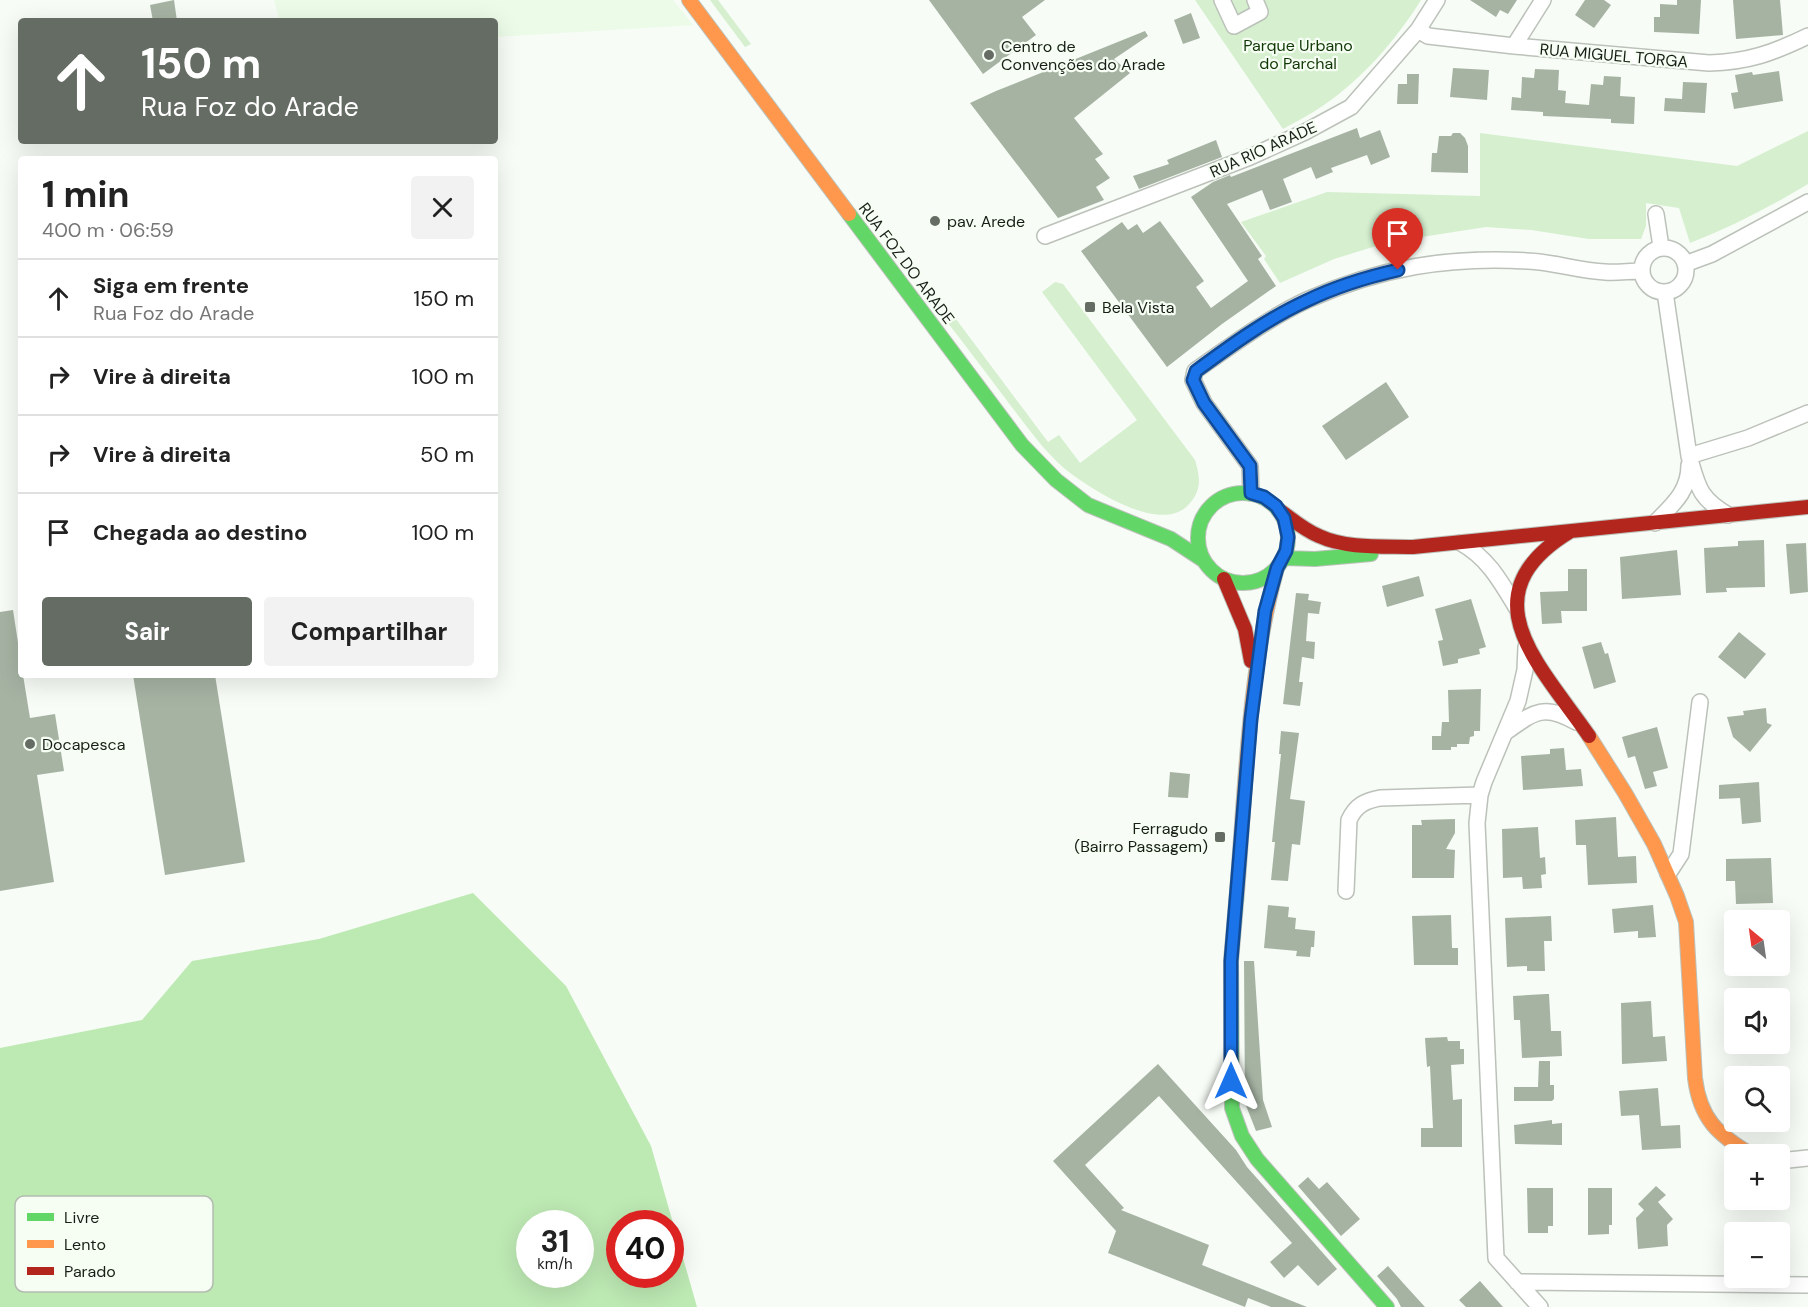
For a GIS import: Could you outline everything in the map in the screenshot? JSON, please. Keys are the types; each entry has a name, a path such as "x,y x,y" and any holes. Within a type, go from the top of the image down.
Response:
{"street":[{"name":"RUA FOZ DO ARADE","path":"689,0 1022,445 1056,480 1088,505 1171,539 1203,560 1212,571 1224,579 1240,612 1251,646 1251,719"},
{"path":"1222,0 1234,26 1260,12 1255,0"},
{"name":"RUA RIO ARADE","path":"1046,236 1250,157 1305,132 1350,107 1418,30 1437,0"},
{"path":"1514,46 1543,0"},
{"name":"RUA MIGUEL TORGA","path":"1418,30 1428,36 1514,46 1709,63 1759,58 1808,36"},
{"path":"1686,264 1712,254 1808,202"},
{"path":"1656,214 1661,248"},
{"path":"1661,248 1673,249 1679,253 1686,264 1683,281 1678,287 1665,292 1652,289 1646,284 1641,271 1645,257 1650,251 1661,248"},
{"path":"1251,493 1250,466 1204,403 1193,380 1196,371 1253,331 1306,301 1365,278 1415,265 1508,260 1604,272 1641,271"},
{"path":"1665,292 1689,456 1700,493 1714,507 1728,515"},
{"path":"1689,456 1748,438 1808,413"},
{"path":"1655,523 1678,499 1689,479 1689,456"},
{"path":"1203,560 1197,541 1201,521 1211,506 1222,497 1236,493 1251,493 1264,497 1299,525 1324,538 1365,545 1413,547"},
{"path":"1224,579 1238,583 1252,582 1266,577 1280,563 1413,547 1808,507"},
{"path":"1279,510 1288,532 1288,546 1280,563 1265,611 1251,719 1231,961 1232,1108 1242,1137 1257,1159 1387,1307"},
{"name":"RUA FOZ DO ARADE","path":"1124,518 1180,526 1201,521"},
{"path":"1571,531 1541,551 1521,582 1516,607 1519,627 1526,647 1627,797 1679,899 1686,922 1695,1078 1699,1102 1711,1124 1733,1144"},
{"path":"1461,543 1476,551 1487,562 1516,607"},
{"path":"1526,647 1525,670 1518,701 1493,757 1480,795 1477,823 1496,1258 1540,1307"},
{"path":"1668,874 1681,854 1700,702"},
{"path":"1506,732 1539,712 1558,712 1580,724"},
{"path":"1346,891 1350,820 1353,810 1364,801 1380,798 1480,795"},
{"path":"1790,1160 1808,1158"},
{"path":"1517,1282 1808,1285"}],"shaded area":[{"path":"274,0 673,0 693,25 498,37 498,18 279,18"},
{"path":"473,893 566,986 651,1146 669,1210 606,1210 606,1288 684,1288 684,1262 697,1307 0,1307 0,1048 142,1020 192,961 319,939"}],"green space":[{"path":"710,0 718,0 751,44 745,47"},
{"name":"Parque Urbano do Parchal","path":"1195,0 1421,0 1389,44 1352,83 1324,105 1283,129"},
{"path":"1808,131 1808,184 1750,216 1690,243 1679,208 1646,203 1646,226 1641,239 1589,239 1531,230 1486,227 1389,242 1334,259 1280,283 1264,259 1266,256 1241,222 1327,192 1480,196 1480,133 1737,166"},
{"path":"1055,282 1063,284 1195,460 1199,477 1197,493 1190,503 1178,512 1163,515 1127,506 1092,488 1065,469 1036,439 948,323 947,316 950,311 1048,442 1059,435 1080,463 1137,420 1042,292"}],"building":[{"path":"174,0 177,18 152,18 150,5"},
{"name":"Centro de Convenções do Arade","path":"929,0 1045,0 1022,17 1036,35 983,74"},
{"path":"1470,0 1517,0 1508,14 1500,10 1496,17"},
{"path":"1585,0 1604,0 1611,5 1594,28 1575,15"},
{"path":"1677,0 1701,0 1699,34 1654,32 1654,17 1660,17 1660,4 1677,5"},
{"path":"1733,0 1780,0 1783,35 1736,39"},
{"path":"1191,13 1200,38 1183,44 1174,20"},
{"path":"1145,31 1148,36 1114,59 1130,73 1074,118 1103,154 1095,159 1110,178 1096,187 1104,200 1058,218 970,103"},
{"path":"1453,68 1489,70 1487,100 1450,97"},
{"path":"1535,69 1559,70 1558,90 1566,91 1565,103 1589,105 1591,84 1603,85 1604,76 1621,77 1620,96 1635,97 1634,124 1611,123 1611,119 1543,116 1543,112 1511,110 1512,97 1521,98 1522,77 1534,78"},
{"path":"1779,71 1783,101 1734,109 1731,93 1738,92 1735,75"},
{"path":"1407,74 1419,74 1418,104 1397,104 1398,84 1407,84"},
{"path":"1683,82 1707,83 1705,113 1664,111 1665,98 1682,99"},
{"path":"1357,128 1360,138 1380,130 1390,157 1371,165 1367,155 1331,168 1333,172 1316,179 1311,167 1283,179 1292,202 1270,210 1262,190 1227,204 1262,256 1258,259 1276,286 1167,367 1081,251 1122,222 1128,230 1137,224 1143,233 1160,221 1204,281 1196,287 1211,308 1248,281 1191,197 1213,182"},
{"path":"1453,133 1460,133 1468,146 1468,173 1431,172 1432,153 1437,153 1439,136 1451,136"},
{"path":"1216,140 1222,157 1139,189 1133,176 1169,164 1167,160"},
{"path":"1386,382 1409,417 1346,460 1322,426"},
{"path":"1764,540 1765,587 1726,588 1727,592 1706,593 1704,548 1738,546 1738,541"},
{"path":"1806,543 1808,592 1790,594 1786,544"},
{"path":"1677,550 1681,595 1622,599 1620,557"},
{"path":"1568,569 1587,569 1587,611 1561,611 1562,623 1542,624 1540,592 1568,591"},
{"path":"1419,576 1424,596 1387,607 1382,586"},
{"path":"1296,593 1309,594 1308,600 1321,602 1319,614 1308,613 1306,641 1315,642 1314,659 1302,657 1299,682 1303,682 1300,706 1283,704"},
{"path":"1471,599 1486,647 1479,649 1480,654 1458,659 1458,663 1443,666 1438,641 1443,640 1435,609"},
{"name":"Docapesca","path":"13,610 18,642 18,678 23,678 30,718 55,714 64,771 37,775 54,882 0,891 0,612"},
{"path":"1739,632 1766,654 1745,679 1718,657"},
{"path":"1601,642 1605,654 1608,653 1616,682 1594,689 1582,647"},
{"path":"133,678 215,678 245,862 165,875"},
{"path":"1481,689 1480,731 1474,731 1469,744 1457,744 1457,747 1451,747 1451,750 1432,750 1432,736 1441,736 1442,722 1449,722 1448,690"},
{"path":"1766,708 1767,723 1772,725 1750,752 1733,737 1727,717 1744,715 1743,711"},
{"path":"1657,727 1668,768 1653,772 1657,786 1645,789 1635,756 1628,758 1622,737"},
{"path":"1281,731 1299,733 1290,799 1305,801 1300,845 1292,844 1288,881 1271,880"},
{"path":"1564,748 1566,770 1581,769 1583,786 1523,790 1521,756 1550,754 1550,749"},
{"path":"1170,772 1190,774 1188,798 1168,797"},
{"path":"1759,782 1761,822 1742,824 1740,798 1719,799 1719,785"},
{"path":"1616,817 1618,857 1636,856 1637,883 1588,885 1586,845 1576,845 1575,820"},
{"path":"1455,819 1455,833 1446,849 1455,850 1454,878 1412,878 1412,825 1422,825 1421,820"},
{"path":"1538,827 1540,858 1545,857 1546,874 1541,875 1542,888 1523,889 1522,877 1503,878 1502,829"},
{"path":"1771,858 1773,903 1736,904 1735,881 1726,881 1726,859"},
{"path":"1268,905 1289,907 1288,917 1296,918 1295,929 1315,931 1314,947 1311,947 1310,957 1296,956 1297,951 1264,948"},
{"path":"1653,905 1656,937 1638,938 1638,931 1614,933 1612,909"},
{"path":"1451,915 1452,948 1458,948 1458,965 1414,965 1412,916"},
{"path":"1551,916 1552,941 1544,941 1545,971 1527,971 1527,966 1507,967 1505,918"},
{"path":"1244,961 1254,961 1263,1100 1272,1127 1256,1131 1245,1103"},
{"path":"1549,994 1551,1031 1561,1031 1562,1056 1522,1058 1520,1020 1514,1020 1513,996"},
{"path":"1651,1001 1653,1037 1665,1036 1667,1061 1622,1064 1621,1003"},
{"path":"1447,1037 1448,1041 1460,1041 1460,1049 1464,1049 1464,1064 1451,1065 1453,1100 1462,1099 1462,1147 1421,1147 1421,1128 1433,1128 1430,1066 1427,1067 1425,1038"},
{"path":"1539,1061 1550,1061 1550,1085 1554,1085 1554,1099 1552,1101 1514,1101 1514,1087 1538,1087"},
{"path":"1158,1064 1236,1150 1247,1167 1337,1269 1318,1286 1298,1265 1284,1278 1270,1262 1292,1243 1159,1096 1085,1165 1124,1208 1121,1210 1209,1245 1202,1265 1307,1307 1271,1307 1248,1298 1245,1307 1108,1253 1116,1231 1053,1161"},
{"path":"1658,1088 1661,1126 1680,1125 1681,1148 1642,1150 1639,1115 1621,1116 1619,1091"},
{"path":"1552,1120 1552,1124 1562,1123 1562,1145 1515,1144 1514,1125"},
{"path":"1308,1177 1319,1189 1327,1182 1360,1219 1341,1236 1298,1186"},
{"path":"1656,1186 1666,1195 1658,1202 1673,1219 1667,1225 1668,1246 1638,1249 1636,1218 1644,1210 1638,1204"},
{"path":"1527,1188 1553,1188 1553,1226 1548,1226 1548,1233 1528,1233"},
{"path":"1588,1188 1612,1188 1612,1225 1609,1225 1609,1234 1588,1235"},
{"path":"1388,1266 1425,1307 1401,1307 1377,1276"},
{"path":"1480,1281 1503,1307 1466,1307 1459,1300"}],"traffic: fast":[{"path":"849,214 1022,445 1056,480 1088,505 1171,539 1203,560"},
{"path":"1234,493 1252,493 1268,500 1281,513 1288,529 1288,538 1288,547 1281,563 1268,576 1252,583 1234,583 1218,576 1205,563 1198,547 1198,529 1205,513 1218,500 1234,493"},
{"path":"1284,558 1315,559 1371,554"},
{"path":"1237,892 1231,961 1232,1108 1242,1136 1257,1159 1387,1307"}],"traffic: slow":[{"path":"689,0 849,214"},
{"path":"1237,892 1249,728 1260,647 1277,568"},
{"path":"1589,736 1654,844 1677,896 1686,922 1697,1092 1706,1115 1720,1133 1735,1144"}],"traffic: jam":[{"path":"1279,510 1308,531 1330,540 1365,546 1413,547 1808,507"},
{"path":"1571,531 1539,555 1522,580 1517,606 1522,631 1534,657 1589,736"},
{"path":"1224,579 1245,629 1251,661"}],"place":[{"name":"Centro de Convenções do Arade","path":"989,55"},
{"name":"pav. Arede","path":"935,221"},
{"name":"Bela Vista","path":"1090,307"},
{"name":"Docapesca","path":"30,744"},
{"name":"Ferragudo (Bairro Passagem)","path":"1220,837"}],"route":[{"path":"1231,1081 1231,961 1251,719 1265,611 1277,568 1288,546 1288,537 1284,518 1276,506 1264,497 1251,493 1250,466 1204,403 1193,380 1196,371 1209,361 1253,331 1306,301 1365,278 1398,270"}]}
